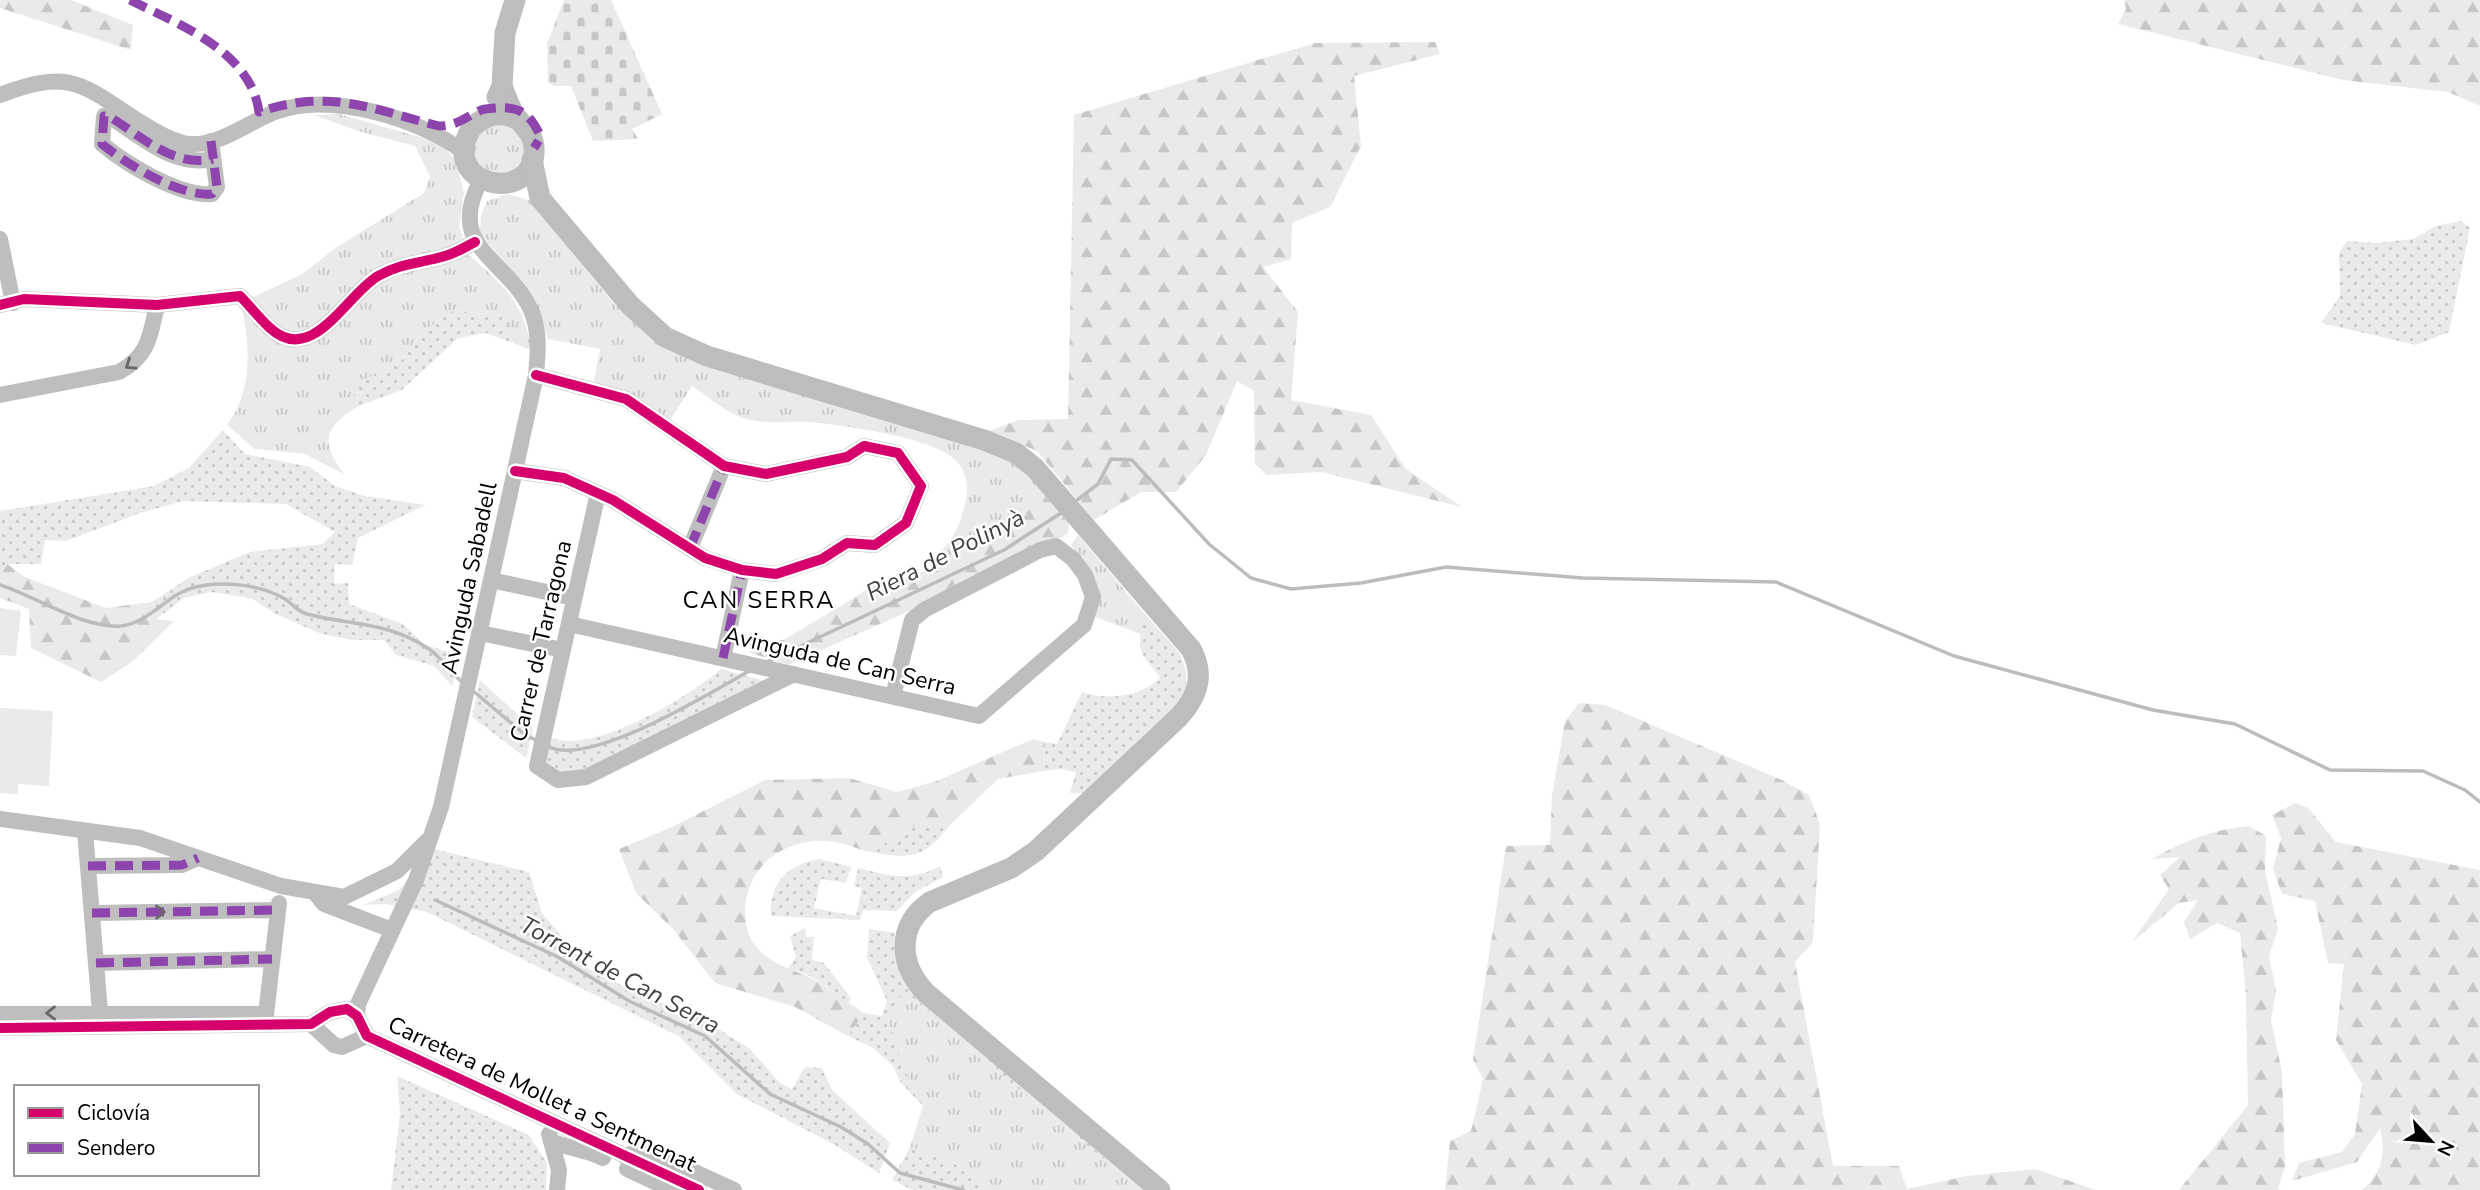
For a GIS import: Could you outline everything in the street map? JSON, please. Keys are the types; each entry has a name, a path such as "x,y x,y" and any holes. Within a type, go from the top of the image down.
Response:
{"main road":[{"path":"515,0 505,33 502,86 464,152 473,173 481,180 495,185 523,176 533,160"},
{"path":"502,86 519,120 533,139 533,160 540,198"},
{"path":"479,122 503,114 519,120"},
{"path":"508,183 540,198 642,319 674,343 707,356 942,426 1023,457 1191,649 1198,664 1200,678 1195,697 1179,718 1036,851 1012,868 930,902 919,910 910,922 904,947 909,969 926,993 1160,1190"}],"street":[{"path":"0,95 44,81 72,81 94,91 171,140 188,144 211,141 278,111 302,105 333,105 433,131 464,152"},
{"path":"211,141 217,187 212,194 203,195 166,183 102,144 101,121 104,117 110,117 142,141 191,160 213,159"},
{"path":"433,131 479,122"},
{"path":"0,239 6,304 24,299 157,305 240,296 271,330 286,337 303,339 326,328 343,306 379,276 401,264 446,256 475,242 469,221 481,180"},
{"name":"Avinguda Sabadell","path":"0,819 140,838 281,886 344,897 397,871 430,838 448,782 536,375 538,347 531,310 514,284 475,242"},
{"path":"0,395 119,372 136,363 148,341 157,305"},
{"path":"515,471 564,478 598,493 705,558 742,570 776,574 821,559 847,542 876,545 906,523 921,486 898,453 864,446 847,457 766,474 724,466 626,399 536,375"},
{"path":"690,548 724,466"},
{"name":"Carrer de Tarragona","path":"598,493 537,766 558,780 586,778 794,674"},
{"name":"Avinguda de Can Serra","path":"569,624 979,716 1084,625 1093,597 1085,575 1073,559 1056,546 1040,550 924,610 912,620 893,696"},
{"path":"723,658 742,570"},
{"path":"491,580 574,598"},
{"path":"480,633 563,650"},
{"path":"85,831 100,1012"},
{"path":"358,1022 392,930 416,880 430,838"},
{"path":"88,866 182,865 198,858"},
{"path":"265,1020 281,886"},
{"path":"315,892 324,904 392,930"},
{"path":"92,913 278,910"},
{"path":"96,963 272,959"},
{"name":"Carretera de Mollet a Sentmenat","path":"0,1014 100,1012 319,1025 339,1008 358,1022 545,1119 699,1190"},
{"name":"Carretera de Mollet a Sentmenat","path":"0,1028 265,1020"},
{"name":"Carretera de Mollet a Sentmenat","path":"319,1025 327,1040 342,1047 358,1022"},
{"path":"545,1119 559,1170 557,1190"},
{"path":"559,1170 582,1136"},
{"path":"551,1141 572,1150 584,1149 672,1190"},
{"path":"624,1156 645,1149 734,1190"}],"green space":[{"path":"0,0 71,0 133,25 131,50 0,8"},
{"path":"564,0 611,0 662,114 632,129 638,139 593,141 571,86 553,86 548,82 547,44"},
{"path":"2124,0 2480,0 2480,106 2448,92 2343,80 2118,24 2126,9"},
{"path":"1435,42 1440,54 1354,76 1361,146 1330,207 1292,223 1291,259 1263,267 1298,312 1291,400 1371,415 1406,469 1462,507 1321,472 1267,475 1255,464 1254,391 1237,381 1206,455 1176,492 1141,492 1094,520 1037,451 989,431 1019,420 1068,419 1074,115 1315,43"},
{"path":"339,114 441,143 456,161 464,193 459,227 465,244 400,261 311,332 286,332 273,325 250,299 302,274 337,247 424,193 430,177 415,146 358,131 314,115"},
{"path":"508,122 527,144 518,171 489,176 470,154 480,127"},
{"path":"507,194 529,200 611,300 642,330 674,348 1003,456 1029,476 1042,492 1013,525 929,570 932,561 956,530 964,510 967,491 962,468 942,451 906,438 863,429 809,422 747,419 730,412 692,386 670,420 593,386 600,349 548,339 534,299 480,233 481,215 487,201"},
{"path":"2461,221 2470,228 2449,332 2416,345 2321,323 2340,296 2339,253 2347,241 2376,243 2413,239 2436,226"},
{"path":"465,251 509,294 523,317 533,351 513,343 504,315 453,311 425,330 400,362 350,386 359,406 339,420 329,435 331,452 344,474 305,454 255,449 227,425 236,412 246,381 246,332 240,300 297,342 380,279"},
{"path":"453,311 505,315 513,343 486,333 458,338 402,390 359,406 349,386 400,362 425,330"},
{"path":"223,430 245,454 310,467 335,486 365,496 425,505 358,538 352,565 335,564 334,584 348,583 349,604 403,624 425,645 460,655 452,686 434,666 396,655 384,640 351,640 319,633 276,614 251,598 211,592 184,598 155,620 152,602 190,577 250,552 323,544 335,532 286,504 183,501 140,513 66,541 45,540 41,564 7,564 0,572 0,511 154,486 189,468"},
{"path":"1042,492 1069,523 1068,534 925,604 788,665 748,652 785,639 872,587 929,570 1013,525"},
{"path":"1078,535 1144,613 1141,634 1095,617 1095,585 1071,545"},
{"path":"7,564 25,577 106,608 152,602 155,619 174,621 132,662 101,682 31,648 29,609 0,598 0,572"},
{"path":"0,608 21,611 16,656 0,655"},
{"path":"1144,613 1181,655 1186,672 1186,688 1171,713 1086,793 1070,793 1076,772 1060,769 1044,771 1045,742 1057,744 1082,692 1102,696 1124,695 1144,689 1160,677 1140,648"},
{"path":"721,669 765,681 582,774 563,774 546,767 544,756 548,738 575,741 612,732 652,714 690,692"},
{"path":"480,680 533,729 526,758 472,717"},
{"path":"1579,703 1605,705 1782,780 1809,795 1820,824 1813,942 1795,962 1833,1166 1899,1166 1907,1189 1967,1176 2035,1169 2096,1190 1445,1190 1450,1141 1471,1131 1483,1079 1473,1059 1506,846 1550,845 1552,796 1565,721"},
{"path":"0,708 53,711 49,786 18,784 18,794 0,793"},
{"path":"1033,739 1045,742 1044,771 998,779 949,826 913,826 870,852 828,841 799,844 774,855 756,874 745,906 750,938 767,957 820,983 864,1013 848,1036 795,1007 715,983 674,930 636,893 619,849 674,826 765,780 849,778 897,792 934,782"},
{"path":"2295,803 2308,808 2336,842 2480,870 2480,1190 2362,1190 2379,1169 2383,1146 2380,1128 2357,1162 2292,1181 2299,1163 2342,1152 2355,1134 2362,1084 2336,1040 2344,964 2328,963 2315,901 2282,894 2273,869 2281,838 2272,815"},
{"path":"913,826 949,826 932,845 915,854 895,856 870,852"},
{"path":"2249,826 2266,836 2265,871 2278,928 2269,957 2276,990 2271,1020 2282,1072 2285,1166 2278,1188 2281,1190 2179,1190 2248,1105 2246,995 2240,933 2217,923 2190,939 2184,922 2198,900 2179,903 2132,942 2169,889 2160,875 2180,857 2152,859 2199,837"},
{"path":"434,849 529,872 542,913 590,970 650,999 696,1015 750,1049 780,1083 792,1089 805,1067 822,1068 832,1090 890,1143 879,1173 835,1145 737,1094 680,1037 427,912 386,904 363,905 399,890"},
{"path":"820,859 851,867 846,883 821,879 814,908 856,916 862,888 854,886 858,868 910,876 940,866 943,877 915,892 897,911 863,910 860,920 771,916 773,894 783,877 799,865"},
{"path":"805,928 806,937 814,937 812,960 824,963 851,998 848,1003 813,978 788,969 796,957 790,936"},
{"path":"869,929 895,933 897,958 1146,1190 1141,1190 967,1047 913,998 904,1070 923,1106 901,1083 893,1066 873,1048 848,1036 864,1013 882,1016 887,1001 867,957"},
{"path":"898,997 913,998 967,1047 1141,1190 991,1190 952,1162 910,1147 923,1106 904,1070 889,1023"},
{"path":"397,1076 529,1135 547,1163 546,1190 391,1190 400,1113"},
{"path":"910,1147 952,1162 991,1190 913,1190 892,1180"}],"waterway":[{"path":"1076,501 1098,484 1111,459 1132,460 1209,544 1251,578 1291,589 1361,583 1446,567 1583,578 1776,582 1954,656 2153,710 2235,724 2330,770 2423,771 2465,790 2480,802"},
{"name":"Riera de Polinyà","path":"767,662 1004,550 1061,513"},
{"path":"0,585 76,617 107,626 121,626 140,620 174,596 192,588 215,584 252,587 275,594 304,613 399,633 429,649 463,683"},
{"name":"Riera de Polinyà","path":"547,746 566,750 591,747 619,738 680,710 751,670"},
{"path":"472,690 523,733 537,741"},
{"name":"Torrent de Can Serra","path":"435,900 558,957 629,1001 705,1036 770,1094 841,1127 868,1144 900,1173 963,1190"}],"marked path":[{"path":"130,0 190,30 227,56 242,72 253,91 259,112 284,105 329,101 445,126 483,109 512,108 524,113 537,129 541,137 534,148"},
{"path":"211,141 217,187 212,194 199,194 154,178 102,144 104,116 110,117 171,155 199,161 213,159"},
{"path":"690,548 724,466"},
{"path":"723,658 742,570"},
{"path":"88,866 182,865 198,858"},
{"path":"92,913 278,910"},
{"path":"96,963 272,959"}],"cycle path":[{"path":"0,305 24,299 157,305 240,296 270,328 285,338 300,339 314,334 328,324 378,276 403,266 449,255 475,242"},
{"path":"515,471 564,478 613,500 705,558 742,570 776,574 822,559 847,543 875,545 906,523 921,486 898,453 864,446 847,457 766,474 724,466 626,399 536,375"},
{"path":"0,1028 311,1024 330,1012 347,1009 357,1016 367,1036 699,1190"}],"district":[{"name":"CAN SERRA","path":"759,600"}]}
